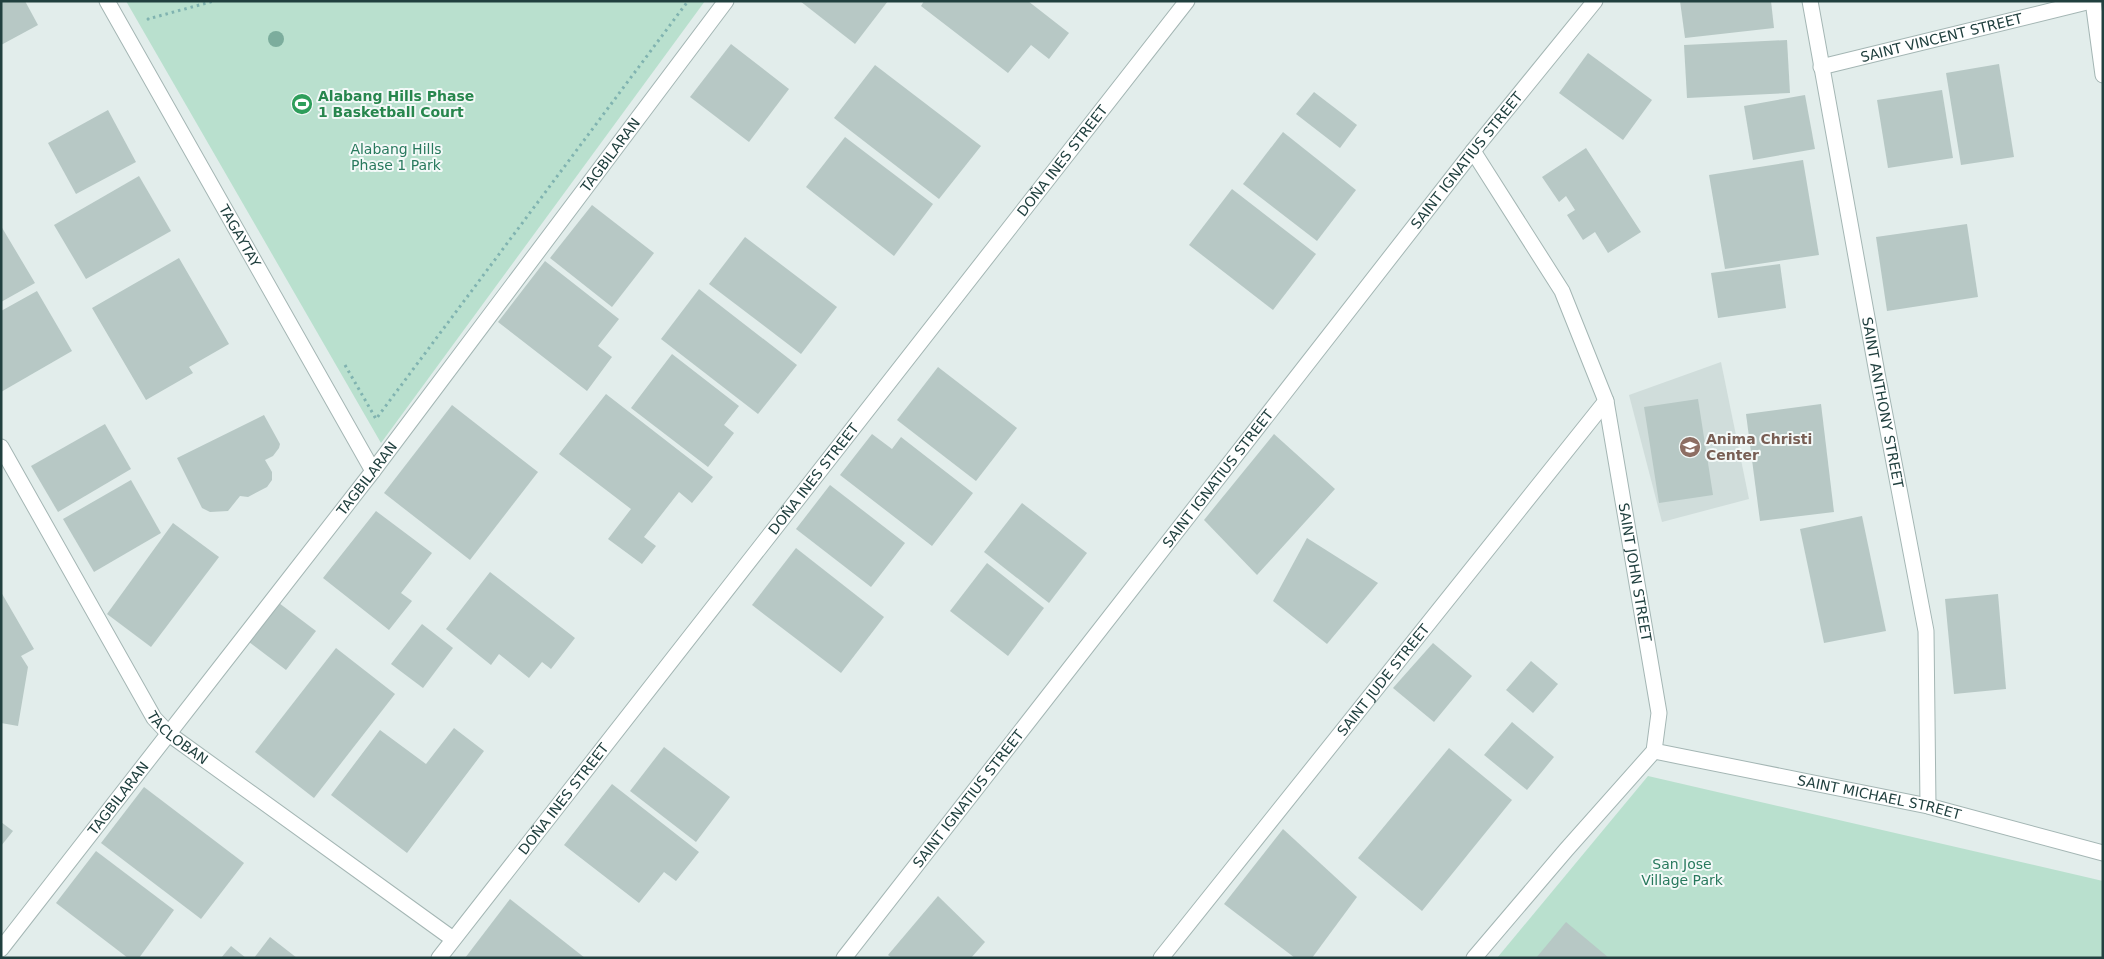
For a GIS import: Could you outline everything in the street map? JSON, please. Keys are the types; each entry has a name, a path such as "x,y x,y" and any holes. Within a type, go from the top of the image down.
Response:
{"street":[{"name":"TAGAYTAY","path":"107,1 373,471"},
{"name":"TAGBILARAN","path":"1,949 373,471 726,1"},
{"name":"DOÑA INES STREET","path":"439,958 1187,1"},
{"name":"SAINT IGNATIUS STREET","path":"844,958 1473,151 1595,1"},
{"name":"SAINT ANTHONY STREET","path":"1810,1 1926,631 1928,806"},
{"name":"SAINT VINCENT STREET","path":"1821,68 2092,1"},
{"path":"2092,1 2103,75"},
{"name":"SAINT JOHN STREET","path":"1473,151 1562,291 1606,401 1660,712 1654,751"},
{"name":"SAINT JUDE STREET","path":"1161,958 1606,401"},
{"name":"TACLOBAN","path":"1,447 154,718 169,734 453,939"},
{"path":"1474,958 1654,751"},
{"name":"SAINT MICHAEL STREET","path":"1654,751 1928,806 2103,853"}],"path":[{"path":"153,27 148,19 214,1"},
{"path":"341,359 376,419 688,1"}],"shaded area":[{"name":"Anima Christi Center","path":"1721,362 1749,499 1662,522 1629,395"}],"green space":[{"name":"Alabang Hills Phase 1 Park","path":"126,1 705,1 381,443"},
{"name":"San Jose Village Park","path":"1648,776 2103,881 2103,958 1497,958"}],"building":[{"path":"1,1 25,1 38,25 1,45"},
{"path":"800,1 888,1 855,44"},
{"path":"924,1 1028,1 1069,33 1049,59 1031,45 1008,73 921,6"},
{"path":"1680,1 1771,1 1774,28 1685,38"},
{"path":"1787,40 1790,93 1687,98 1684,45"},
{"path":"731,44 789,89 749,142 690,97"},
{"path":"1588,53 1652,100 1623,140 1559,93"},
{"path":"1999,64 2014,157 1961,165 1946,73"},
{"path":"875,65 981,146 939,199 834,118"},
{"path":"1942,90 1953,158 1888,168 1877,100"},
{"path":"1314,92 1357,125 1340,148 1296,114"},
{"path":"1805,95 1815,149 1753,160 1744,106"},
{"path":"108,110 136,162 76,194 48,143"},
{"path":"1283,132 1356,190 1317,241 1243,184"},
{"path":"845,137 933,204 894,256 806,187"},
{"path":"1586,148 1641,232 1608,253 1595,232 1583,240 1567,215 1575,210 1566,196 1559,202 1542,177"},
{"path":"1803,160 1819,255 1725,269 1709,175"},
{"path":"139,176 171,231 86,279 54,225"},
{"path":"1232,189 1316,254 1273,310 1189,245"},
{"path":"592,205 654,253 612,307 550,258"},
{"path":"1967,224 1978,297 1887,311 1876,237"},
{"path":"1,226 35,283 1,302"},
{"path":"745,237 837,307 801,354 709,284"},
{"path":"179,258 229,344 189,367 193,373 146,400 92,308"},
{"path":"545,261 619,319 598,346 612,357 587,391 498,322"},
{"path":"1780,264 1786,308 1718,318 1711,273"},
{"path":"699,289 797,365 758,414 661,339"},
{"path":"37,291 72,351 1,392 1,311"},
{"path":"672,354 739,406 724,425 734,433 708,467 631,408"},
{"path":"938,367 1017,428 976,481 897,420"},
{"path":"606,394 713,477 692,503 679,492 644,537 656,546 642,564 608,539 631,509 559,454"},
{"path":"1698,399 1713,495 1659,503 1644,407"},
{"path":"1821,404 1834,512 1760,521 1746,414"},
{"path":"452,405 538,472 470,560 384,493"},
{"path":"264,415 280,444 273,456 265,460 272,472 272,480 267,487 248,497 240,496 228,511 210,512 202,508 177,458"},
{"path":"105,424 131,469 58,512 31,466"},
{"path":"872,434 892,449 901,437 973,493 932,546 840,475"},
{"path":"1274,434 1335,489 1257,575 1204,520"},
{"path":"131,480 161,533 94,572 63,519"},
{"path":"830,485 905,543 871,587 796,529"},
{"path":"1022,503 1087,553 1049,603 984,552"},
{"path":"376,511 432,553 401,593 412,601 389,630 323,578"},
{"path":"1862,516 1886,631 1824,643 1800,529"},
{"path":"173,523 219,557 151,647 107,614"},
{"path":"1307,538 1378,583 1327,644 1273,601"},
{"path":"796,548 884,617 841,673 752,605"},
{"path":"987,563 1044,608 1008,656 950,611"},
{"path":"490,572 575,638 551,669 542,662 529,678 499,654 491,665 446,629"},
{"path":"1,592 34,649 21,656 28,667 18,726 1,723"},
{"path":"1998,594 2006,689 1954,694 1945,599"},
{"path":"279,603 316,631 286,670 249,642"},
{"path":"422,624 453,648 423,688 391,664"},
{"path":"1433,643 1472,676 1434,722 1393,688"},
{"path":"336,648 395,694 314,798 255,752"},
{"path":"1531,661 1558,684 1533,713 1506,690"},
{"path":"1512,722 1554,757 1527,790 1484,755"},
{"path":"454,728 484,751 407,853 331,795 380,730 426,764"},
{"path":"664,747 730,797 696,842 630,791"},
{"path":"1449,748 1512,800 1422,911 1358,858"},
{"path":"612,784 699,852 676,881 664,872 639,903 564,845"},
{"path":"144,787 244,863 201,919 101,843"},
{"path":"1,822 13,831 1,846"},
{"path":"1283,829 1357,897 1312,958 1295,958 1224,904"},
{"path":"96,851 174,910 139,958 128,958 56,903"},
{"path":"938,896 985,942 971,958 892,958 888,955"},
{"path":"510,899 585,958 465,958"},
{"path":"1566,922 1609,958 1536,958"},
{"path":"270,937 297,958 254,958"},
{"path":"231,946 246,958 221,958"}],"place":[{"name":"Alabang Hills Phase 1 Basketball Court","path":"302,104"},
{"name":"Anima Christi Center","path":"1690,447"}]}
